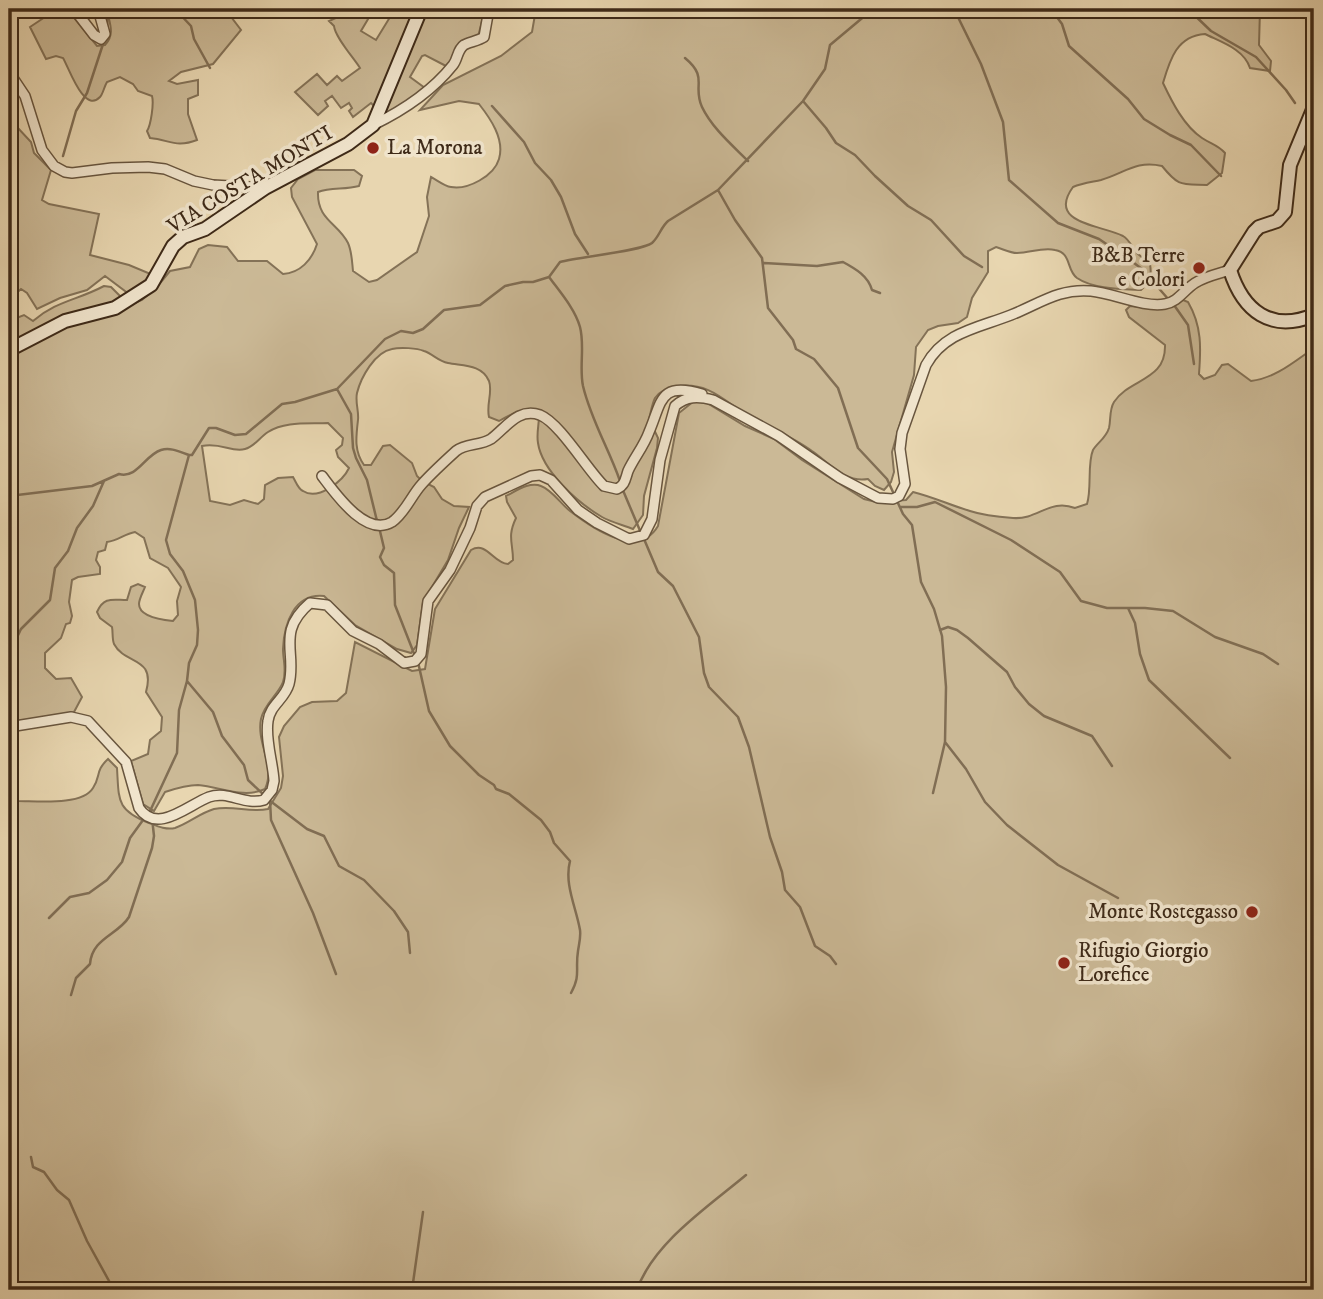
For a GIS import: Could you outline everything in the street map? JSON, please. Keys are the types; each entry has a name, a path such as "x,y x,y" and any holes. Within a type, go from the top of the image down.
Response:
{"street":[{"path":"74,9 94,35 101,39 105,34 98,9"},
{"path":"373,125 421,9"},
{"path":"373,125 395,115 440,78 456,62 464,45 484,37 489,9"},
{"path":"9,72 24,96 42,150 54,166 65,172 148,167 165,169 213,186 265,188"},
{"path":"322,476 348,508 372,524 385,524 396,518 423,483 460,448 484,443 515,418 532,414 543,416 551,423 604,486 617,489 625,482 651,428 660,400 675,391 690,391 713,400 779,436 840,478 878,498 893,499 899,496 905,484 900,449 902,433 926,365 945,342 971,328 1053,296 1088,290 1162,305 1178,298 1193,284 1206,277 1230,270 1254,232 1277,221 1285,212 1290,165 1314,107"},
{"name":"VIA COSTA MONTI","path":"9,350 65,321 108,310 122,303 151,285 173,246 183,237 205,229 265,188 348,144 373,125"},
{"path":"1230,270 1247,306 1258,315 1289,321 1304,320 1314,315"},
{"path":"9,727 71,717 88,720 126,762 139,808 143,814 153,819 169,817 207,797 219,794 252,802 264,800 272,790 274,781 267,728 269,715 288,687 290,637 295,621 305,607 316,602 327,605 353,631 379,644 404,663 412,662 421,654 428,601 450,570 482,499 531,476 540,475 558,485 588,518 629,539 639,537 648,531 652,519 660,460 675,406 688,398 713,400"}],"shaded area":[{"path":"126,8 225,9 241,30 213,64 181,72 169,81 177,84 198,80 198,95 188,99 188,114 197,140 178,143 150,138 147,131 152,114 152,96 138,91 133,84 120,77 107,82 100,97 94,101 83,95 63,58 56,56 46,59 30,27 48,15 44,9 67,9 97,46 105,45 110,37 107,11"},
{"path":"341,9 374,9 361,31 376,40 395,9 417,9 376,108 371,103 353,117 349,111 352,108 349,103 341,108 332,96 325,101 328,106 318,115 295,92 317,74 327,85 337,76 342,81 360,68 329,21 338,17"},
{"path":"424,9 485,9 478,37 449,64 446,66 422,56 410,77 425,88 385,117 380,114"},
{"path":"536,9 1260,9 1259,45 1271,61 1270,71 1250,68 1237,51 1205,34 1188,39 1172,57 1163,83 1175,106 1196,133 1225,153 1222,173 1207,185 1181,183 1162,166 1145,165 1073,187 1066,209 1071,216 1123,236 1150,264 1150,279 1141,290 1108,288 1084,282 1071,271 1067,258 1055,250 1017,253 996,247 988,251 988,272 972,298 967,317 958,323 928,330 916,347 914,375 892,452 894,472 891,482 884,490 868,479 844,475 805,446 750,417 708,390 675,386 660,393 652,405 649,419 658,438 657,448 644,496 643,515 633,529 593,511 572,495 554,475 541,454 538,443 539,410 518,412 499,421 489,417 490,385 482,371 444,362 421,350 392,349 380,355 370,366 357,393 356,444 361,460 364,465 371,465 383,446 390,445 412,463 417,476 434,487 442,499 454,506 469,507 448,560 423,602 417,645 411,653 397,649 355,625 324,596 305,599 293,612 286,630 283,682 261,719 261,737 268,772 265,789 241,793 198,785 186,786 165,792 154,811 143,804 131,761 148,754 150,740 161,731 162,717 146,692 147,672 138,662 119,651 113,642 112,627 100,618 97,612 106,601 127,600 131,587 138,584 145,587 139,604 143,612 152,617 173,621 178,615 177,601 181,587 168,568 150,558 144,538 135,532 107,542 105,550 98,552 96,560 100,574 72,580 70,623 66,624 61,638 45,653 45,668 56,679 71,678 82,697 74,712 9,725 9,570 13,569 9,559 9,354 49,331 116,311 142,300 170,271 190,267 199,249 208,245 227,247 238,261 267,261 283,274 300,268 309,260 317,244 292,197 291,188 298,179 315,170 354,170 362,176 359,186 318,192 319,201 324,215 348,243 353,271 369,282 377,280 417,252 429,216 427,197 431,177 448,186 465,186 486,176 499,159 498,136 479,104 459,101 420,110 443,85 501,56 532,32","holes":["328,423 343,438 342,445 336,450 338,457 349,468 336,484 323,492 303,491 293,477 278,478 265,485 264,499 258,504 244,500 230,505 210,501 202,446 245,449 275,428 297,424"]},
{"path":"17,127 31,142 34,153 51,170 42,200 49,204 99,214 90,255 129,265 153,275 148,284 129,294 105,276 87,290 60,298 37,309 27,293 21,289 12,297 9,295 9,129"},
{"path":"104,286 111,287 123,299 9,346 9,321 24,315 33,321 59,305"},
{"path":"1183,300 1188,302 1196,320 1200,346 1199,374 1204,379 1215,375 1222,365 1228,364 1251,381 1260,379 1285,368 1314,348 1314,1290 9,1290 9,787 18,801 79,798 93,788 101,767 108,759 117,768 121,803 138,818 158,826 175,828 214,809 268,809 281,788 283,776 279,737 284,726 300,707 312,702 337,701 346,693 355,642 412,671 425,669 435,609 471,550 486,550 503,563 508,564 513,560 511,535 516,518 506,496 523,487 541,486 570,511 602,532 627,541 649,536 658,526 679,413 694,401 707,403 745,426 774,439 864,499 876,502 906,500 913,492 975,512 1013,518 1030,516 1051,507 1075,508 1087,504 1091,456 1108,431 1114,402 1129,388 1154,373 1164,357 1165,345 1129,317 1126,310 1130,306 1164,308"}],"waterway":[{"path":"175,9 191,26 194,39 210,68"},
{"path":"49,918 70,897 89,893 107,880 122,862 130,838 151,809 177,753 179,710 189,663 197,645 198,630 195,600 183,571 170,554 166,540 189,455 192,455 209,428 235,435 246,434 282,404 337,389 385,339 401,331 413,333 423,329 444,310 480,305 505,286 549,277 560,262 636,249 652,243 668,221 718,190 803,101 825,69 830,45 873,9"},
{"path":"954,9 981,64 1003,122 1009,180 1058,223 1099,239 1142,269 1169,300"},
{"path":"1051,9 1062,24 1069,46 1128,99 1144,119 1191,145 1221,176"},
{"path":"1188,9 1211,31 1256,57 1295,103"},
{"path":"107,28 108,14"},
{"path":"63,156 76,111 87,93 104,41"},
{"path":"685,58 698,76 699,99 706,115 748,161"},
{"path":"803,101 836,143 855,155 908,206 931,220 964,256 982,267"},
{"path":"492,106 524,142 535,163 551,180 561,197 575,234 588,254"},
{"path":"718,190 762,258 768,308 793,340 796,349 814,359 838,388 858,448 887,479 903,514 912,525 921,582 934,609 942,636 946,687 945,742 933,793"},
{"path":"764,263 817,266 843,262 857,270 872,290 880,293"},
{"path":"549,277 578,320 582,342 583,386 620,481"},
{"path":"1174,305 1188,325 1194,364"},
{"path":"337,389 351,414 353,448 367,480 377,521"},
{"path":"9,496 92,486 119,474 131,473 155,453 165,449 189,455"},
{"path":"9,654 21,629 50,600 55,568 68,551 77,528 93,506 104,481"},
{"path":"622,488 641,533"},
{"path":"900,507 917,507 935,502 1011,540 1060,572 1081,601 1107,608 1173,611 1215,637 1263,654 1278,664"},
{"path":"379,527 384,548 380,557 384,565 394,573 395,605 415,656"},
{"path":"644,539 658,572 673,586 699,637 704,673 709,687 738,717 749,747 785,890 800,907 815,946 830,956 836,964"},
{"path":"1128,608 1135,623 1140,654 1149,680 1230,758"},
{"path":"940,630 948,627 968,638 1007,672 1029,704 1044,716 1092,736 1112,766"},
{"path":"418,662 429,711 450,746 496,789 509,794 541,820 554,843 570,861 569,887 580,933 577,977 571,993"},
{"path":"187,681 213,712 222,736 244,765 248,780 264,795"},
{"path":"945,742 966,769 985,802 1007,825 1058,865 1118,898"},
{"path":"269,800 307,829 324,836 339,866 364,880 394,911 408,932 410,953"},
{"path":"270,800 271,820 313,913 336,974"},
{"path":"71,995 76,978 90,964 95,948 129,917 152,848 154,836 151,809"},
{"path":"31,1157 33,1167 44,1172 57,1190 69,1200 87,1241 114,1290"},
{"path":"637,1290 645,1273 669,1241 746,1175"},
{"path":"412,1290 423,1212"}],"place":[{"name":"La Morona","path":"373,148"},
{"name":"B&B Terre e Colori","path":"1199,268"},
{"name":"Monte Rostegasso","path":"1252,912"},
{"name":"Rifugio Giorgio Lorefice","path":"1064,963"}]}
